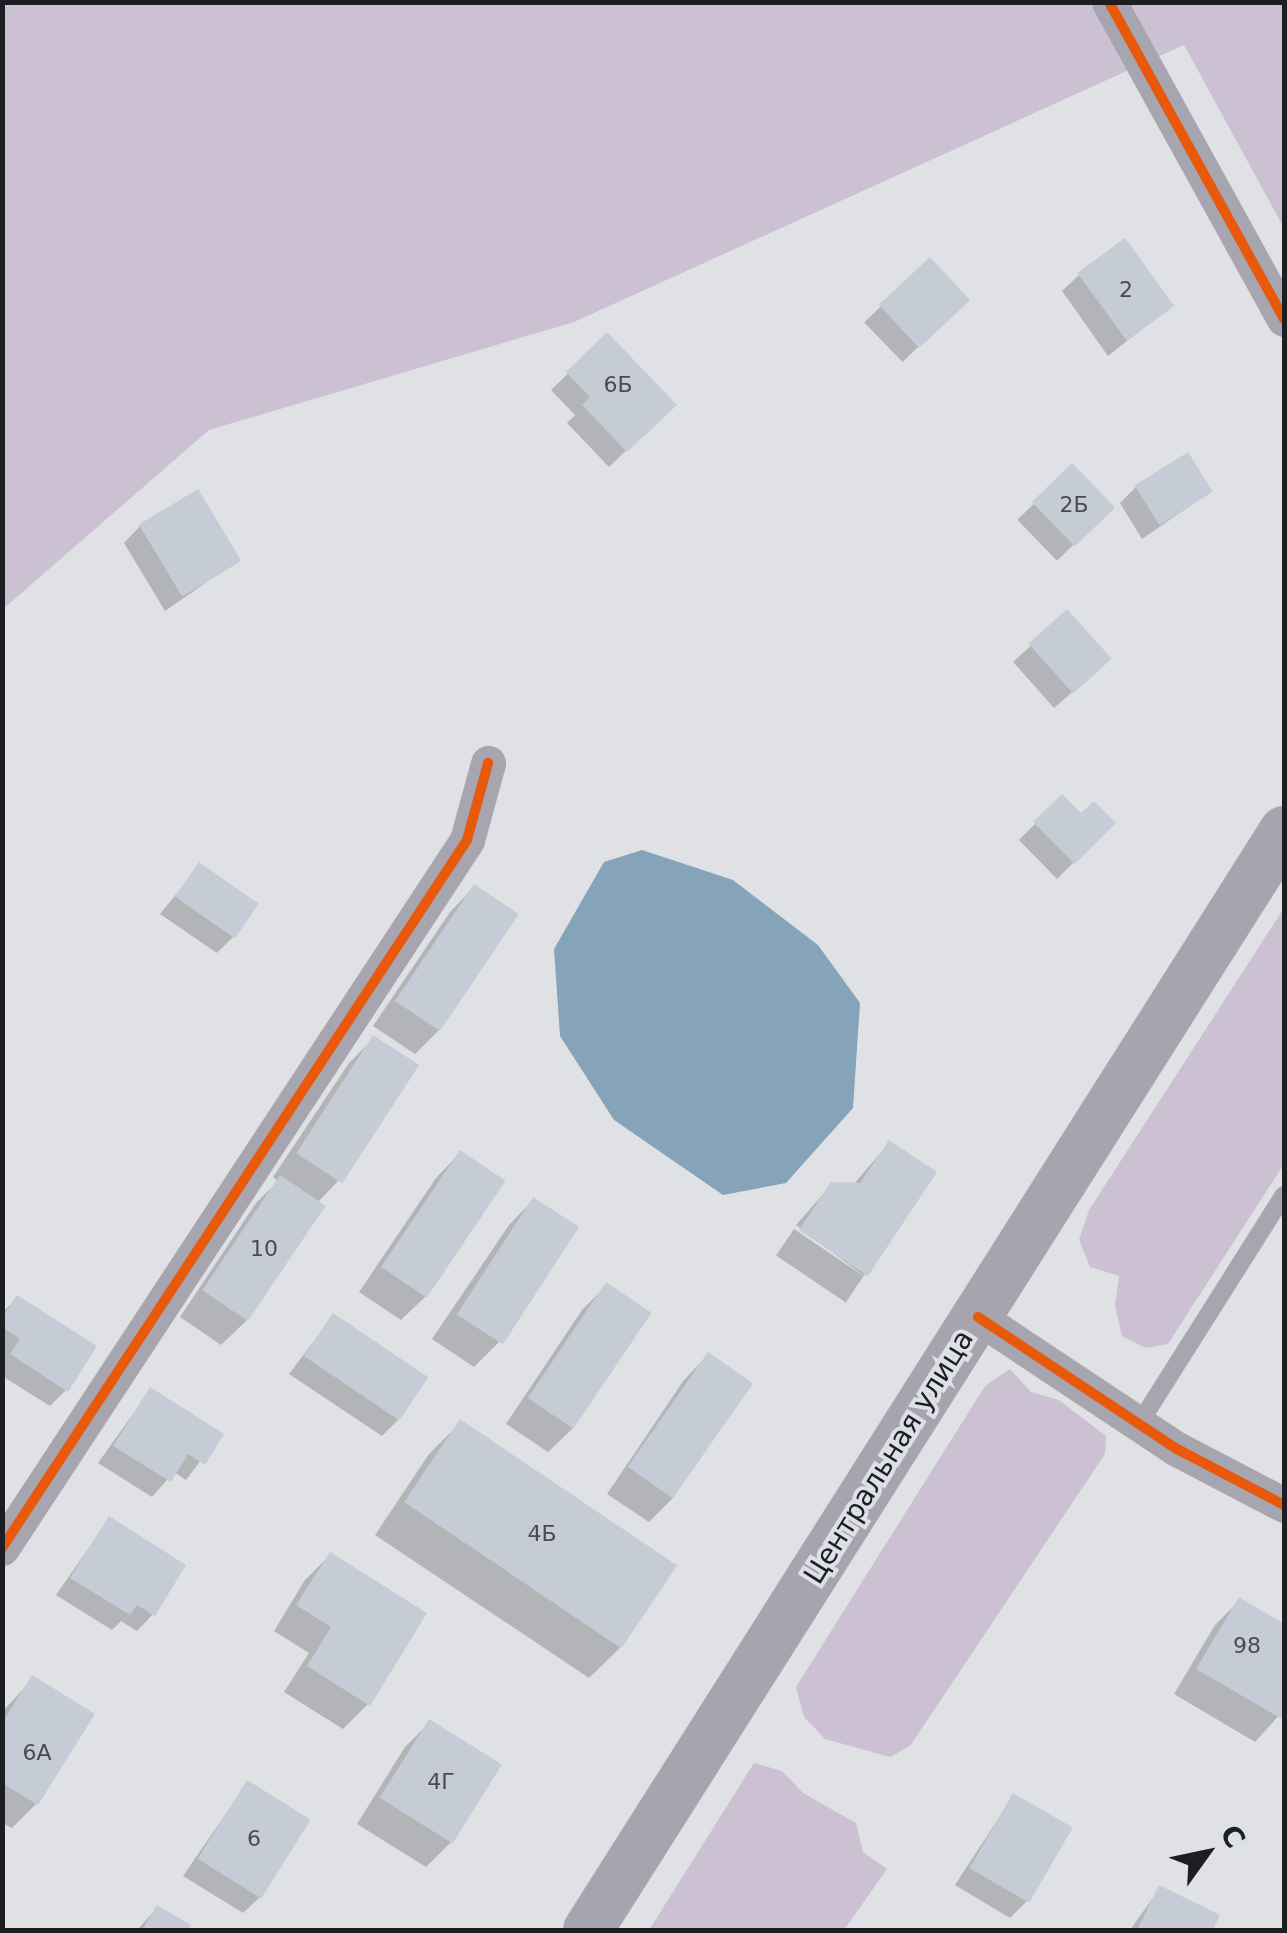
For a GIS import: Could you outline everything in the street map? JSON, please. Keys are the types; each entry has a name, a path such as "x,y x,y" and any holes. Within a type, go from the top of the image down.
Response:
{"main road":[{"name":"Центральная улица","path":"588,1930 1284,831"}],"street":[{"path":"1109,2 1284,319"},
{"path":"2,1548 467,840 488,762"},
{"path":"978,1316 1139,1424 1284,1505"}],"lane":[{"path":"1139,1424 1284,1195"}],"shaded area":[{"path":"3,3 1284,3 1284,228 1184,45 574,322 209,430 3,609"},
{"path":"1284,908 1284,1164 1168,1344 1146,1348 1122,1336 1115,1306 1119,1276 1090,1267 1079,1240 1089,1210"},
{"path":"1010,1369 1031,1392 1059,1400 1106,1436 1105,1454 910,1746 890,1757 825,1739 804,1717 796,1687 985,1386"},
{"path":"754,1763 782,1771 803,1793 856,1823 863,1852 887,1869 844,1930 649,1930"}],"water":[{"path":"642,850 733,880 818,945 860,1003 853,1108 786,1183 723,1195 614,1120 560,1036 554,949 604,862"}],"building":[{"path":"1125,238 1174,306 1127,341 1077,273"},
{"path":"930,257 970,300 919,348 879,305"},
{"path":"607,332 677,405 627,452 582,405 590,397 566,372"},
{"path":"1188,452 1213,492 1159,525 1135,485"},
{"path":"1072,463 1115,508 1075,546 1032,502"},
{"path":"198,489 241,561 182,597 139,525"},
{"path":"1067,609 1112,659 1073,694 1028,644"},
{"path":"1062,794 1081,813 1094,801 1116,823 1075,864 1033,822"},
{"path":"199,862 259,904 235,938 175,896"},
{"path":"474,884 519,914 440,1031 395,1001"},
{"path":"373,1035 419,1065 342,1183 296,1153"},
{"path":"889,1140 937,1172 868,1276 799,1230 831,1182 860,1183"},
{"path":"460,1150 506,1181 427,1298 381,1267"},
{"path":"280,1175 326,1206 248,1321 202,1290"},
{"path":"533,1197 579,1227 503,1344 457,1314"},
{"path":"606,1282 652,1313 573,1429 528,1398"},
{"path":"17,1295 97,1346 68,1392 10,1354 20,1339 2,1327 2,1318"},
{"path":"333,1313 428,1377 399,1420 304,1356"},
{"path":"708,1352 753,1384 673,1498 628,1467"},
{"path":"150,1387 224,1434 205,1465 188,1454 171,1482 113,1446"},
{"path":"460,1419 677,1566 621,1648 404,1502"},
{"path":"109,1516 186,1565 155,1616 137,1605 130,1615 70,1578"},
{"path":"330,1552 427,1613 370,1706 307,1666 331,1627 296,1605"},
{"path":"1239,1597 1284,1624 1282,1719 1196,1669"},
{"path":"32,1675 95,1714 38,1805 2,1783 2,1723"},
{"path":"429,1719 502,1765 453,1843 380,1798"},
{"path":"247,1780 311,1820 261,1899 198,1859"},
{"path":"1013,1793 1073,1827 1029,1903 970,1868"},
{"path":"1159,1885 1220,1915 1213,1930 1137,1930"},
{"path":"157,1905 191,1925 188,1930 142,1930"}],"cycle path":[{"path":"1109,2 1284,319"},
{"path":"2,1548 467,840 488,763"},
{"path":"978,1317 1177,1449 1284,1505"}]}
